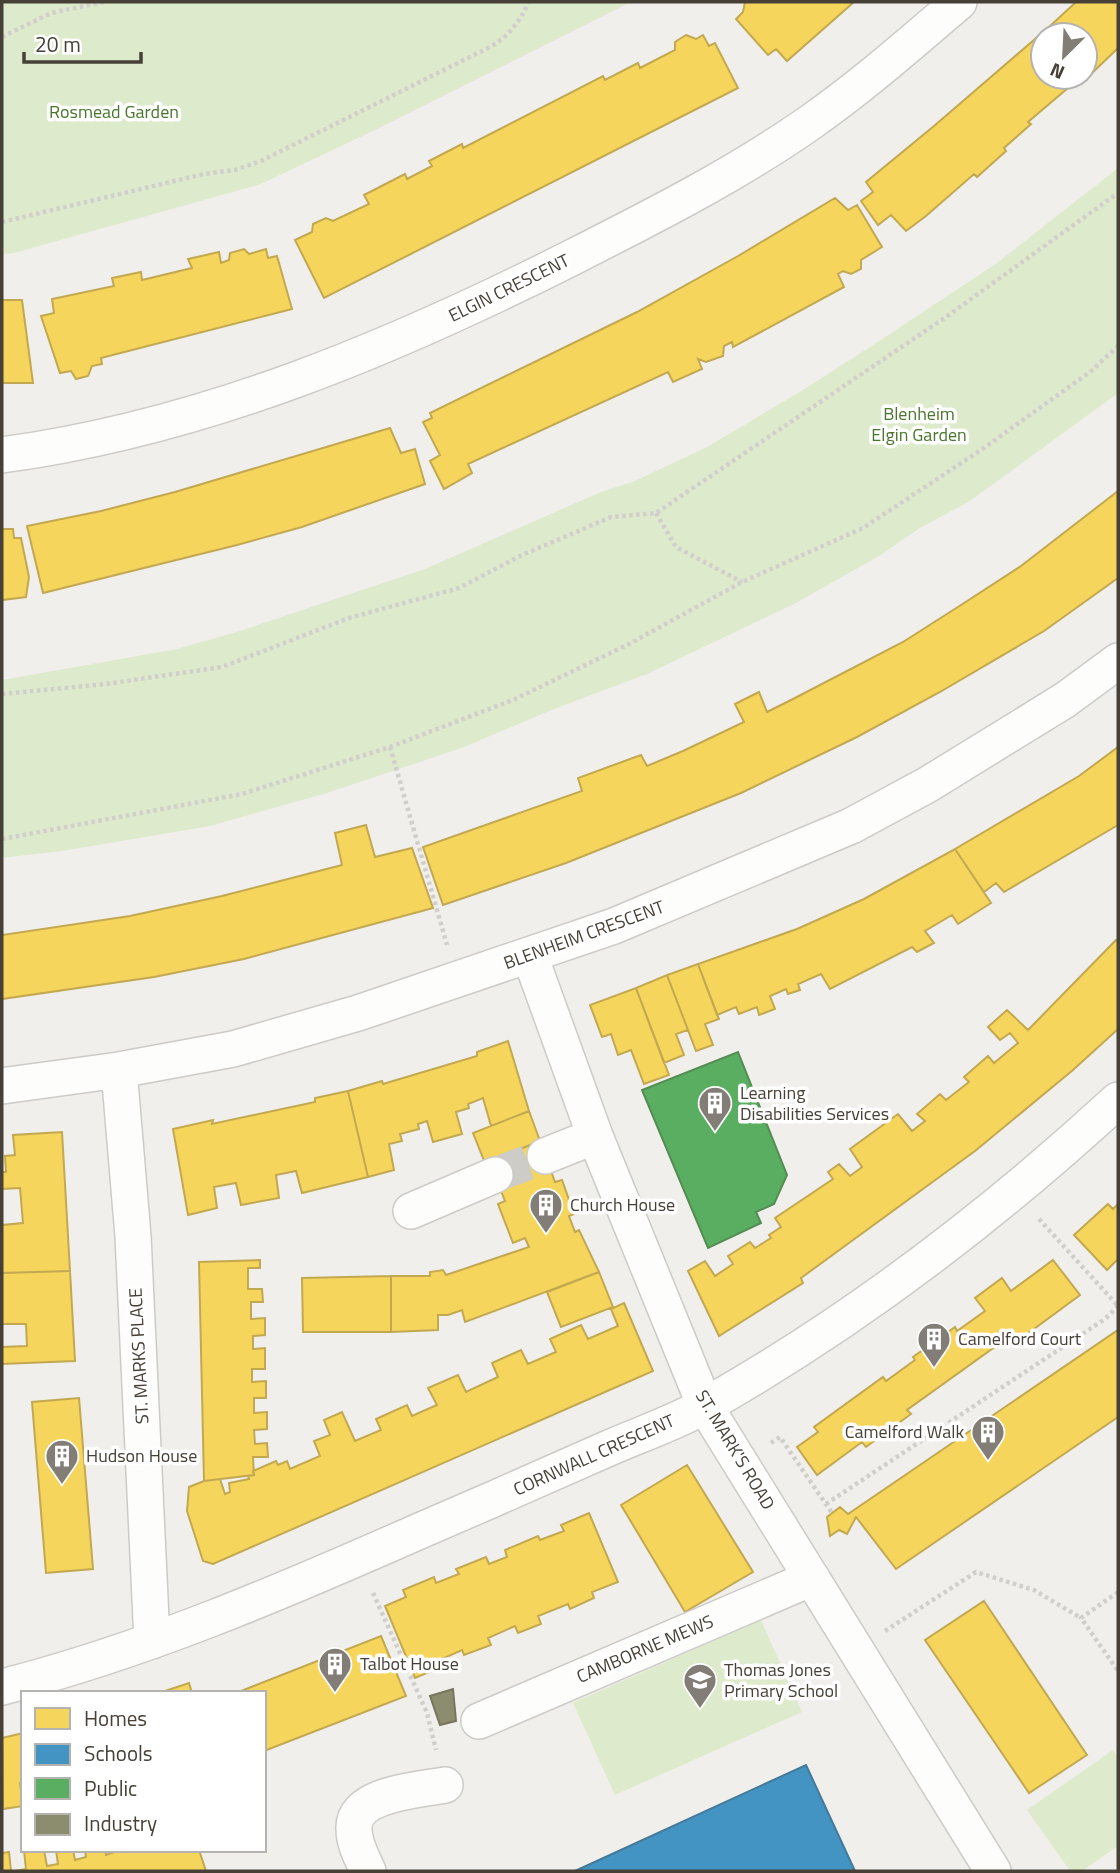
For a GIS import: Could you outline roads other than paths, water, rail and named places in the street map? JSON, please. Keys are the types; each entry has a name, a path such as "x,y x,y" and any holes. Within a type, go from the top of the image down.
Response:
{"street":[{"name":"ELGIN CRESCENT","path":"2,455 124,433 205,410 372,351 483,301 733,174 810,123 859,86 959,2"},
{"name":"BLENHEIM CRESCENT","path":"2,1086 119,1070 233,1049 358,1013 614,926 851,826 927,785 1054,707 1118,661"},
{"name":"ST. MARK'S ROAD","path":"530,956 595,1136 705,1406 993,1871"},
{"name":"ST. MARKS PLACE","path":"119,1070 133,1236 152,1641"},
{"name":"CORNWALL CRESCENT","path":"2,1687 152,1641 357,1559 705,1406 801,1348 878,1295 967,1229 1061,1153 1118,1100"},
{"path":"545,1156 595,1136"},
{"path":"411,1211 495,1175"},
{"name":"CAMBORNE MEWS","path":"479,1721 812,1578"},
{"path":"368,1871 357,1848 353,1827 362,1808 377,1798 445,1785"}],"tunnel":[{"path":"495,1175 545,1156"}],"place":[{"name":"Learning Disabilities Services","path":"715,1133"},
{"name":"Church House","path":"546,1235"},
{"name":"Camelford Court","path":"934,1369"},
{"name":"Camelford Walk","path":"988,1462"},
{"name":"Hudson House","path":"62,1486"},
{"name":"Talbot House","path":"335,1694"},
{"name":"Thomas Jones Primary School","path":"700,1710"}],"park label":[{"name":"Rosmead Garden","path":"114,112"},
{"name":"Blenheim Elgin Garden","path":"919,424"}]}
